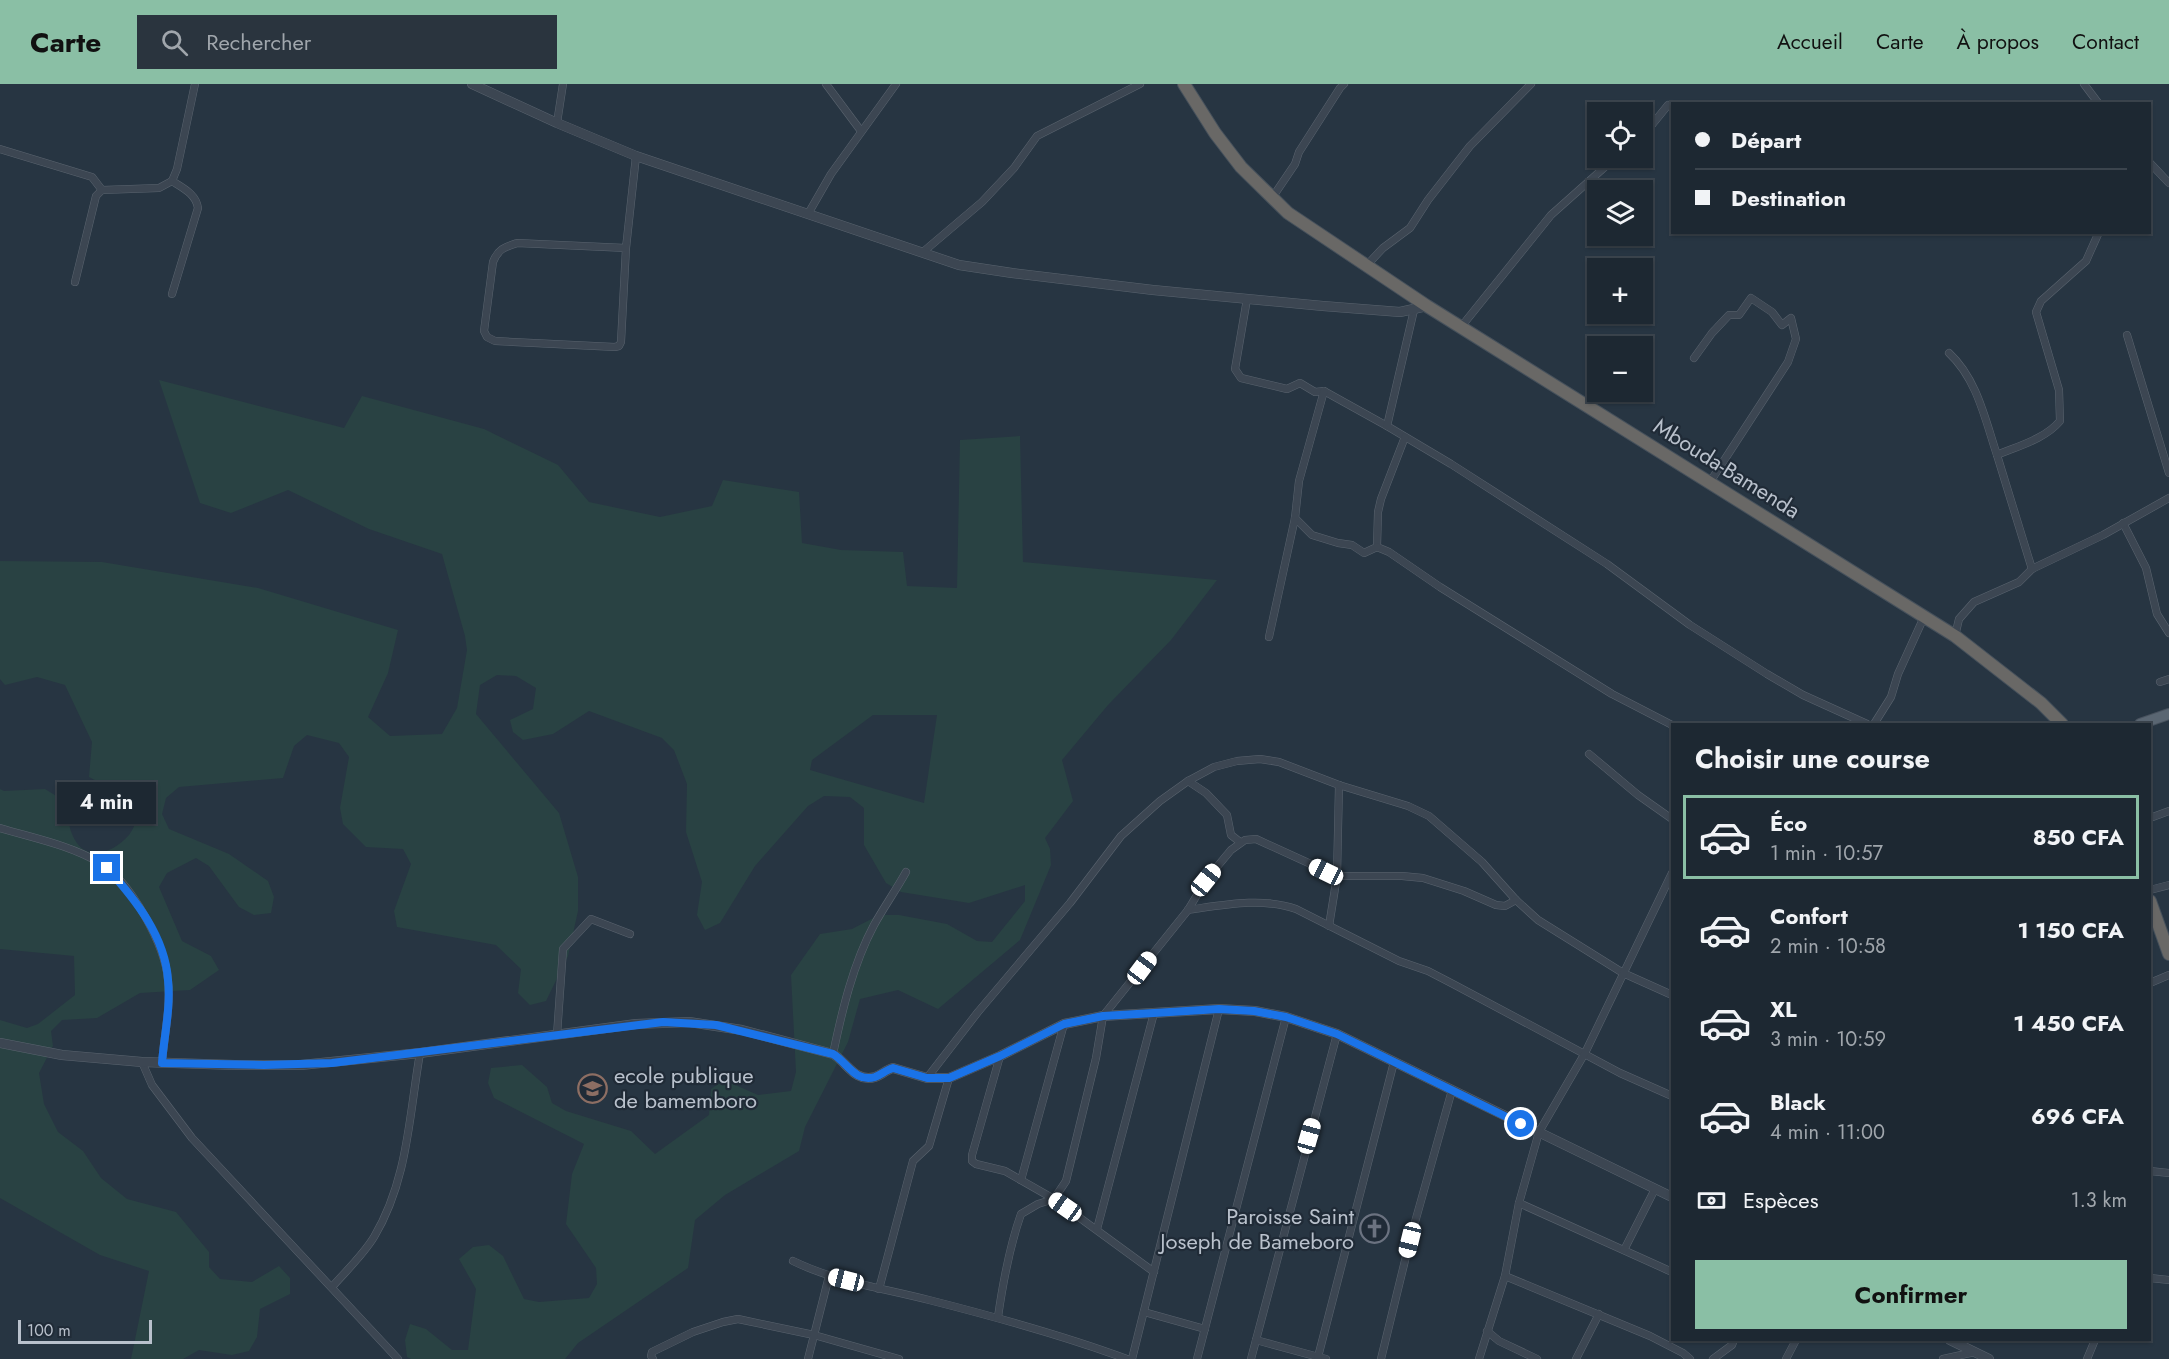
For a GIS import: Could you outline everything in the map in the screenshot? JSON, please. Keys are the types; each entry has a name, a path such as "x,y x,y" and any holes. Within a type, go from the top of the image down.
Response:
{"highway":[{"name":"Mbouda-Bamenda","path":"1184,84 1241,167 1288,213 1427,306 1955,636 2041,703 2061,723"},
{"path":"2151,904 2169,954"}],"main road":[{"path":"2143,723 2169,714"}],"street":[{"path":"75,282 96,196 102,190 159,188 172,181 177,169 195,84"},
{"path":"472,84 636,156 959,265 1153,290 1247,299 1400,312 1427,306"},
{"path":"557,123 563,84"},
{"path":"826,84 861,131"},
{"path":"808,214 831,174 896,84"},
{"path":"923,252 982,202 1014,168 1037,136 1140,84"},
{"path":"1272,198 1344,84"},
{"path":"1367,265 1383,248 1410,228 1428,200 1470,146 1532,84"},
{"path":"2084,84 2098,102"},
{"path":"1653,123 1668,105"},
{"path":"0,149 92,177 102,190"},
{"path":"626,248 517,243 505,247 497,253 493,262 484,331 487,338 518,343 619,346 636,156"},
{"path":"2151,164 2169,183"},
{"path":"1461,327 1551,215 1604,168"},
{"path":"172,181 192,194 197,200 198,208 172,294"},
{"path":"1997,455 2031,441 2054,428 2060,421 2059,390 2036,312 2041,301 2086,261 2098,234"},
{"path":"1694,358 1712,333 1729,315 1739,315 1751,298 1772,312 1782,325 1791,318 1795,327 1796,339 1788,362 1710,482"},
{"path":"1247,299 1235,369 1241,378 1287,389 1300,383 1315,392 1324,391 1405,437 1606,564 1664,608 1731,651 1803,695 1865,723"},
{"path":"1387,426 1414,310"},
{"path":"2127,334 2169,473"},
{"path":"1949,352 1970,377 2032,569"},
{"path":"1269,637 1295,518 1299,481 1324,391"},
{"path":"1377,547 1378,512 1405,437"},
{"path":"1955,636 1959,620 1974,602 2019,582 2032,569 2169,498"},
{"path":"1295,518 1312,536 1352,544 1364,553 1377,547 1389,552 1440,587 1612,694 1671,724"},
{"path":"2123,523 2145,568 2157,614 2169,633"},
{"path":"1875,723 1891,698 1898,674 1924,616"},
{"path":"2160,682 2169,679"},
{"path":"1589,754 1638,795 1671,818"},
{"path":"927,1078 978,1012 1070,903 1121,836 1160,801 1188,781 1214,767 1237,761 1260,759 1279,762 1408,806 1429,816 1482,862 1516,900 1550,928 1623,973 1671,995"},
{"path":"1188,781 1206,792 1227,815 1231,835 1240,842"},
{"path":"1329,926 1338,876 1339,784"},
{"path":"2151,818 2169,811"},
{"path":"0,828 64,847 101,864 134,899 149,922 167,971 169,990 162,1063"},
{"path":"998,1317 1003,1281 1021,1214 1038,1204 1054,1199 1062,1190 1070,1169 1096,1058 1103,1016 1188,910 1206,880 1240,842 1251,839 1262,841 1338,876 1423,878 1464,891 1496,905 1505,906 1516,900"},
{"path":"833,1054 848,991 873,927 906,872"},
{"path":"1479,1359 1505,1276 1519,1203 1539,1132 1585,1053 1671,875"},
{"path":"2151,890 2169,885"},
{"path":"1188,910 1240,904 1272,904 1296,909 1399,961 1428,971 1620,1073 1671,1096"},
{"path":"557,1035 563,949 591,919 630,934"},
{"path":"2151,983 2169,975"},
{"path":"1132,1359 1219,1009"},
{"path":"0,1043 62,1055 142,1062 301,1065 420,1053 636,1024 689,1022 742,1030 833,1054 851,1071 864,1077 876,1077 893,1068 927,1078 949,1078 1064,1024 1103,1016 1219,1009 1254,1011 1286,1017 1337,1034 1671,1197"},
{"path":"1097,1229 1154,1013"},
{"path":"1197,1359 1286,1017"},
{"path":"1021,1180 1064,1024"},
{"path":"1251,1359 1337,1034"},
{"path":"332,1287 373,1239 397,1181 406,1155 420,1053"},
{"path":"1000,1056 971,1159 976,1164 998,1168 1054,1199 1154,1272"},
{"path":"142,1062 152,1086 192,1138 398,1359"},
{"path":"1256,1340 1322,1358 1394,1062"},
{"path":"879,1289 913,1161 929,1146 949,1078"},
{"path":"1381,1359 1410,1240 1452,1090"},
{"path":"2151,1171 2169,1173"},
{"path":"1624,1250 1655,1189"},
{"path":"1519,1203 1671,1272"},
{"path":"793,1261 829,1276 998,1317 1127,1359"},
{"path":"808,1359 829,1276"},
{"path":"1505,1276 1650,1336 1690,1359"},
{"path":"2151,1278 2169,1280"},
{"path":"1144,1312 1205,1329"},
{"path":"1576,1359 1599,1314"},
{"path":"653,1359 652,1352 678,1338 731,1320 745,1320 814,1335 899,1359"},
{"path":"1487,1331 1499,1341 1537,1359"},
{"path":"1713,1359 1732,1345 1734,1341"},
{"path":"1786,1359 1795,1341"},
{"path":"1952,1341 1989,1359"},
{"path":"2087,1359 2095,1341"},
{"path":"1943,1359 1975,1352"}],"green space":[{"path":"159,380 344,428 362,396 484,429 558,465 589,502 660,517 712,506 723,480 799,492 802,543 841,550 903,552 907,586 957,588 960,440 1020,436 1023,562 1217,580 1171,640 1108,705 1062,760 1073,801 1045,838 1050,849 1051,865 1020,940 938,1009 898,990 860,999 848,1042 805,1127 799,1151 725,1195 695,1220 688,1268 578,1343 565,1359 411,1359 407,1357 405,1340 410,1324 426,1329 452,1350 468,1350 476,1289 459,1259 473,1247 489,1245 503,1256 524,1299 539,1302 589,1298 597,1284 596,1268 566,1224 572,1174 584,1144 494,1098 488,1083 491,1068 522,1065 547,1087 552,1103 566,1111 631,1131 655,1154 709,1115 711,1089 724,1080 758,1095 791,1091 796,1072 791,975 820,934 852,929 879,915 899,915 947,924 977,941 992,942 1025,901 1025,885 969,903 901,892 886,883 864,845 864,808 850,797 824,796 808,806 755,866 720,923 705,930 697,915 702,882 686,832 687,784 674,750 662,738 589,711 553,734 523,740 513,732 510,720 533,709 536,688 516,676 497,675 480,685 476,714 559,813 578,877 578,911 568,956 546,1001 530,1005 518,993 521,969 496,945 397,927 394,911 411,864 403,849 366,847 343,824 340,808 349,757 339,743 307,735 294,746 283,778 179,787 166,798 162,814 169,829 229,854 268,881 274,897 271,913 254,915 239,907 209,866 196,858 167,873 159,887 182,941 211,956 219,970 190,990 140,993 97,1018 62,1020 51,1031 53,1046 39,1073 44,1104 58,1132 83,1151 101,1178 127,1199 176,1212 209,1252 209,1267 220,1279 252,1282 279,1266 290,1278 290,1294 260,1309 257,1337 249,1351 232,1355 199,1350 183,1359 131,1359 149,1271 100,1255 0,1198 0,1020 27,1028 38,1024 75,995 74,956 0,949 0,789 4,791 45,789 66,802 72,834 77,843 91,853 107,851 122,842 131,832 143,805 89,777 92,742 65,685 37,677 5,685 0,679 0,561 102,562 258,588 398,630 388,673 368,717 390,736 442,734 457,708 467,650 442,554 369,529 288,490 231,513 200,503","holes":["873,715 937,715 924,803 810,770 812,760"]}],"place":[{"name":"ecole publique de bamemboro","path":"593,1088"},
{"name":"Paroisse Saint Joseph de Bameboro","path":"1375,1229"}],"route":[{"path":"107,868 134,899 149,922 164,960 169,990 162,1063 301,1065 332,1063 636,1024 689,1022 742,1030 833,1054 851,1071 864,1077 876,1077 893,1068 937,1079 949,1078 1000,1056 1064,1024 1103,1016 1219,1009 1254,1011 1312,1024 1521,1124"}]}
